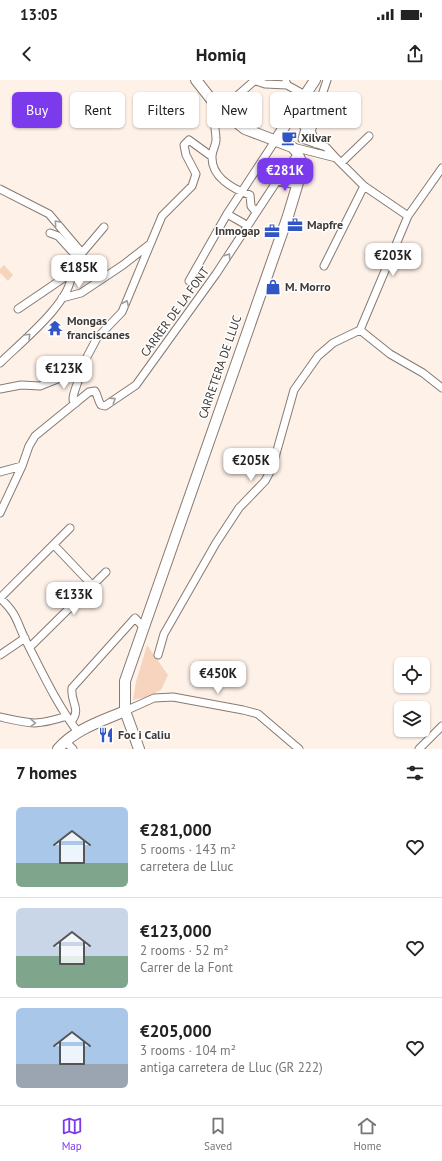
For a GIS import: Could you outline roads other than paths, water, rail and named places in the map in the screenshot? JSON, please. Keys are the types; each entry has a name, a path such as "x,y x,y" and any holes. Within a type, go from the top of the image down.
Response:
{"main road":[{"path":"196,80 207,93"},
{"path":"307,92 315,80"},
{"path":"244,128 295,150"},
{"path":"275,141 283,128"},
{"name":"CARRETERA DE LLUC","path":"125,711 125,681 298,185 301,166 295,150"},
{"path":"62,745 78,732 125,711 139,749"}],"street":[{"path":"240,92 254,80 265,84 286,82 301,92"},
{"path":"316,144 311,130 319,115 320,101 326,80"},
{"path":"214,128 216,139 212,156 215,170 227,184 250,195 251,206 256,212"},
{"path":"304,128 302,139 326,147 364,186 408,216"},
{"path":"339,160 369,136"},
{"path":"0,513 22,466 29,446 35,436 76,403 73,400 73,393 80,376 80,370 98,338 122,312 162,216 192,186 196,174 186,155 184,145 189,140 212,156"},
{"path":"189,281 227,214 275,141"},
{"path":"295,150 339,160"},
{"name":"CARRER DE LA FONT","path":"76,403 89,392 96,391 101,405 105,406 136,385 216,274 277,181 295,150"},
{"path":"158,655 164,634 216,543 239,508 265,481 272,468 294,390 318,356 333,343 360,330 408,216 442,168"},
{"path":"277,181 298,185"},
{"path":"324,266 364,186"},
{"path":"0,189 49,214 80,256"},
{"path":"227,214 243,222"},
{"path":"18,309 71,273 80,256 104,227"},
{"path":"50,233 58,236 80,256"},
{"path":"62,298 81,293 123,265 151,243"},
{"path":"0,363 57,306 72,281 71,273"},
{"path":"360,330 390,354 423,373 442,388"},
{"path":"0,389 21,385 40,386 80,370"},
{"path":"0,472 22,466"},
{"path":"70,528 0,598 14,612 25,638 66,716 78,732"},
{"path":"54,545 92,585"},
{"path":"30,647 106,572"},
{"path":"71,722 76,716 71,694 72,688 135,618 143,627"},
{"path":"0,655 25,638"},
{"path":"125,711 154,698 173,697 243,710 258,714 299,749"},
{"path":"0,717 32,724 45,723 66,716"},
{"path":"419,749 442,726"},
{"path":"62,745 73,749"}],"water":[{"path":"94,260 99,270 98,272 95,272 89,266"}],"place":[{"name":"Xilvar","path":"289,138"},
{"name":"Mapfre","path":"295,225"},
{"name":"Inmogap","path":"272,231"},
{"name":"M. Morro","path":"273,287"},
{"name":"Mongas franciscanes","path":"55,328"},
{"name":"Foc i Caliu","path":"106,735"}]}
